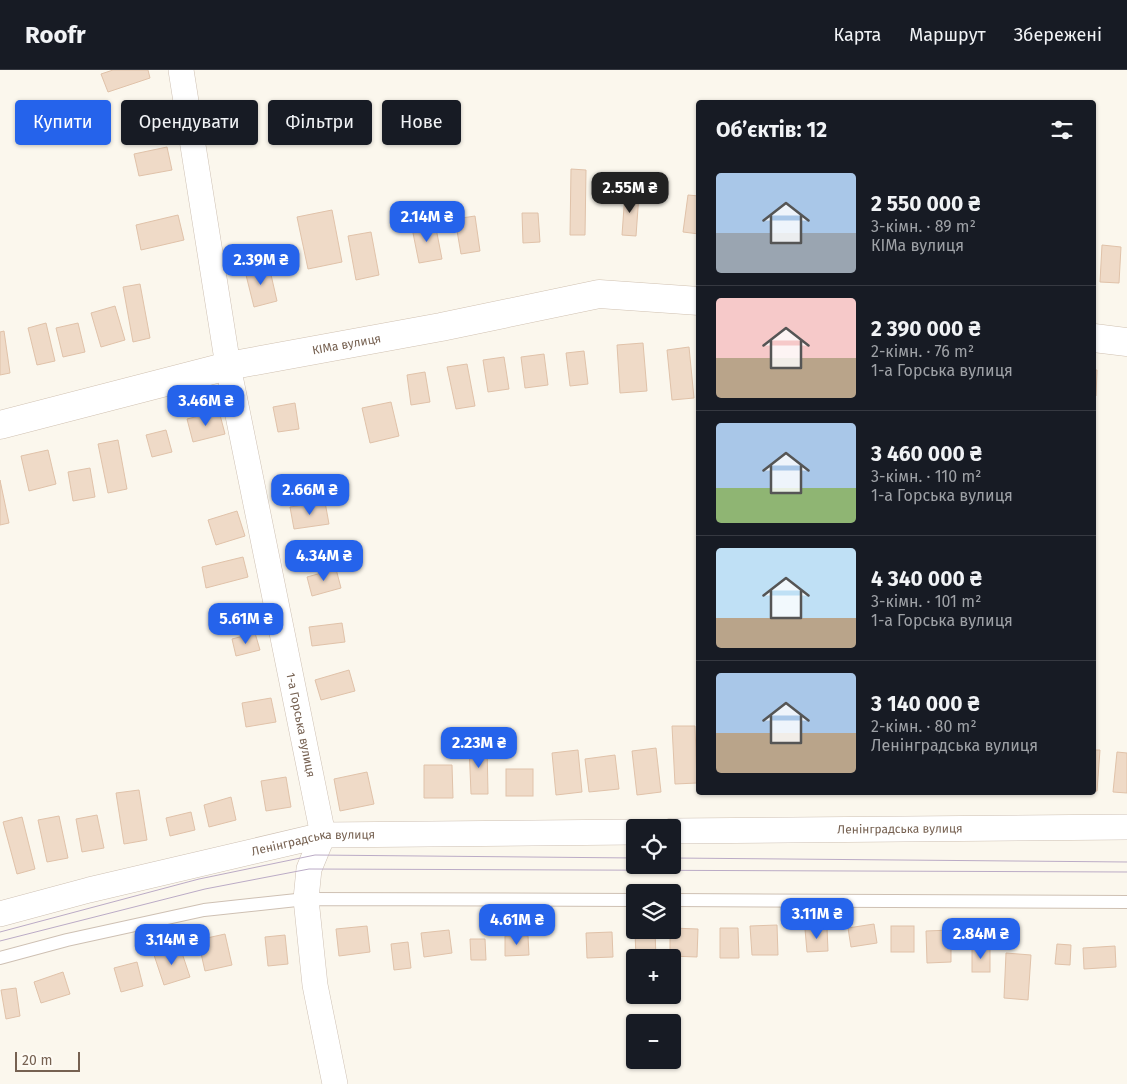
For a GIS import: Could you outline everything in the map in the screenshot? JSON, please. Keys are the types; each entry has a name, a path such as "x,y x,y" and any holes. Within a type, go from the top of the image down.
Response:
{"street":[{"name":"1-а Горська вулиця","path":"181,70 228,366 323,835"},
{"name":"КІМа вулиця","path":"0,425 228,366 442,327 599,294 696,301"},
{"path":"1096,338 1127,342"},
{"name":"Ленінградська вулиця","path":"681,831 1127,827"},
{"name":"Ленінградська вулиця","path":"0,914 89,890 323,835 626,832"},
{"path":"323,835 309,869 306,899 315,985 335,1084"}],"lane":[{"path":"0,958 67,940 204,910 306,899 626,900"},
{"path":"681,900 1127,902"}],"building":[{"path":"113,70 148,70 150,78 108,92 101,74"},
{"path":"167,147 172,170 139,176 134,154"},
{"path":"571,169 586,170 585,235 570,235"},
{"path":"625,193 639,194 636,236 622,235"},
{"path":"688,195 696,196 696,234 683,232"},
{"path":"332,210 342,262 308,269 297,217"},
{"path":"522,213 538,213 540,242 523,243"},
{"path":"178,215 184,240 141,250 136,225"},
{"path":"475,216 480,251 461,254 455,219"},
{"path":"435,223 442,259 419,263 412,228"},
{"path":"371,232 379,275 356,280 348,236"},
{"path":"1102,245 1121,247 1119,283 1100,282"},
{"path":"269,266 277,301 254,307 245,271"},
{"path":"140,284 150,338 133,342 123,287"},
{"path":"115,306 125,340 101,347 91,313"},
{"path":"46,323 55,361 37,365 28,328"},
{"path":"78,323 85,352 63,357 56,328"},
{"path":"4,331 10,373 0,375 0,332"},
{"path":"643,343 647,391 620,393 617,345"},
{"path":"689,347 694,398 672,400 667,350"},
{"path":"584,351 588,384 570,386 566,353"},
{"path":"544,354 548,385 525,388 521,357"},
{"path":"504,357 509,389 488,392 483,360"},
{"path":"467,364 475,406 456,409 447,367"},
{"path":"425,372 430,402 411,405 407,375"},
{"path":"391,402 399,436 370,443 362,408"},
{"path":"295,403 299,429 278,432 273,407"},
{"path":"219,411 225,434 193,442 187,419"},
{"path":"166,430 172,452 152,457 146,435"},
{"path":"118,440 127,489 108,493 98,444"},
{"path":"48,450 56,484 29,491 21,456"},
{"path":"90,468 95,497 73,501 68,472"},
{"path":"0,480 9,523 0,525"},
{"path":"325,502 329,524 294,529 290,507"},
{"path":"237,511 245,536 216,545 208,520"},
{"path":"243,557 248,577 206,588 202,567"},
{"path":"336,569 341,588 312,596 307,577"},
{"path":"342,623 345,642 312,646 309,627"},
{"path":"255,633 260,650 236,656 232,639"},
{"path":"349,670 355,691 321,700 315,680"},
{"path":"271,698 276,722 246,727 242,703"},
{"path":"672,726 695,726 696,783 675,784"},
{"path":"487,743 488,794 471,794 469,744"},
{"path":"656,748 661,792 637,795 632,751"},
{"path":"578,750 582,792 556,795 552,753"},
{"path":"1096,750 1100,750 1097,791"},
{"path":"1117,752 1127,753 1127,793 1113,792"},
{"path":"615,755 619,789 589,792 585,759"},
{"path":"424,765 452,765 453,798 424,798"},
{"path":"506,769 533,769 533,796 506,796"},
{"path":"367,772 374,804 340,811 334,779"},
{"path":"286,777 291,807 266,811 261,781"},
{"path":"139,790 147,840 124,844 116,793"},
{"path":"231,797 236,820 209,827 204,805"},
{"path":"191,812 195,830 170,836 166,818"},
{"path":"97,815 104,848 82,852 76,819"},
{"path":"59,816 68,858 47,862 38,820"},
{"path":"22,817 35,869 17,874 3,822"},
{"path":"874,924 877,943 851,947 848,928"},
{"path":"777,925 778,955 752,955 750,926"},
{"path":"367,926 370,952 339,956 336,929"},
{"path":"891,926 914,926 914,952 891,952"},
{"path":"827,927 828,951 807,952 805,929"},
{"path":"681,928 698,929 697,957 681,956 681,949 670,949 670,939 681,939"},
{"path":"720,928 738,928 739,958 720,958"},
{"path":"449,930 452,953 424,957 421,933"},
{"path":"951,930 951,962 927,963 926,931"},
{"path":"612,932 613,957 587,958 586,933"},
{"path":"225,934 232,965 205,971 198,940"},
{"path":"285,935 288,964 268,966 265,937"},
{"path":"505,936 528,936 529,955 505,956"},
{"path":"470,939 485,939 486,960 471,960"},
{"path":"635,939 655,939 656,949 636,949"},
{"path":"408,942 411,968 394,970 391,944"},
{"path":"1057,944 1071,945 1070,965 1055,964"},
{"path":"1115,946 1116,967 1084,969 1083,948"},
{"path":"180,947 190,977 164,985 154,955"},
{"path":"972,949 990,949 990,972 972,972"},
{"path":"1006,953 1031,955 1028,1000 1004,998"},
{"path":"137,962 143,986 121,992 114,968"},
{"path":"63,972 70,994 41,1003 34,982"},
{"path":"16,988 20,1016 6,1019 1,990"}],"tram line":[{"path":"0,932 199,879 315,855 626,858"},
{"path":"681,858 1127,862"},
{"path":"0,941 205,889 309,869 1127,872"}]}
